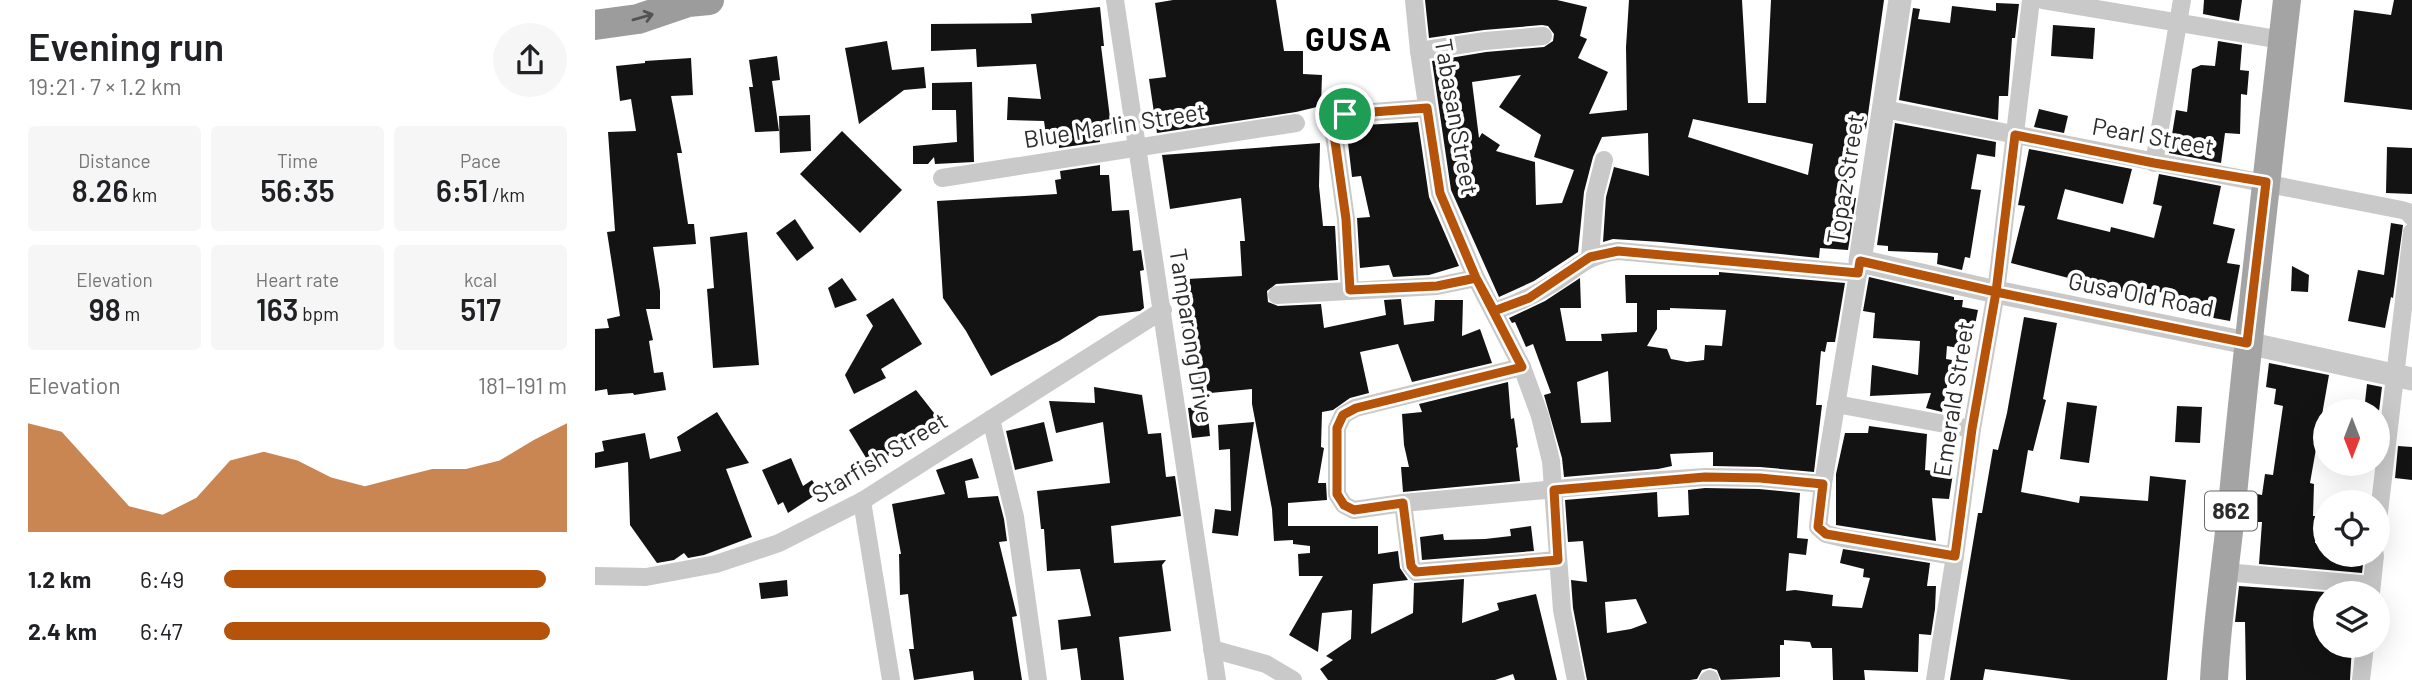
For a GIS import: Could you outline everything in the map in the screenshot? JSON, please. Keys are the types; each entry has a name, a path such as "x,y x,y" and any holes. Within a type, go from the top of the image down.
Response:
{"highway":[{"path":"595,25 638,19 692,1"}],"main road":[{"name":"862","path":"2214,680 2247,343 2287,0"}],"street":[{"name":"Tamparong Drive","path":"1115,0 1217,680"},
{"name":"Tabasan Street","path":"1413,0 1440,193 1476,278 1522,367 1540,416 1551,461 1562,610 1576,680"},
{"name":"Topaz Street","path":"1901,0 1818,527 1822,532 1843,538 1955,556"},
{"name":"Emerald Street","path":"1935,680 1972,429 1996,292 2031,0"},
{"path":"2043,0 2283,40"},
{"path":"2154,163 2182,0"},
{"path":"1419,51 1543,36"},
{"path":"1350,290 1346,219 1333,127 1336,118 1345,114 1427,108"},
{"name":"Pearl Street","path":"1884,109 2154,163 2266,182 2402,210 2412,216"},
{"name":"Blue Marlin Street","path":"942,178 1296,123"},
{"path":"1590,257 1594,195 1604,160"},
{"path":"2383,490 2403,377 2412,232"},
{"path":"1494,311 1529,298 1590,257 1618,251 1859,267"},
{"name":"Gusa Old Road","path":"1859,267 1996,292 2403,377"},
{"path":"1277,295 1437,286 1476,278"},
{"name":"Starfish Street","path":"595,576 646,577 716,564 779,543 862,501 1163,310"},
{"path":"1522,367 1356,408 1343,415 1337,428 1337,494 1344,505 1354,510 1403,503 1705,477 1760,478 1823,484"},
{"path":"1836,404 1972,429"},
{"path":"991,419 1015,517 1038,680"},
{"path":"862,501 891,680"},
{"path":"1403,503 1411,566 1416,572 1558,560"},
{"path":"2225,572 2313,582"},
{"path":"1212,649 1266,664 1293,680"},
{"path":"2361,680 2364,658"}],"building":[{"path":"1173,0 1276,0 1284,51 1303,51 1303,74 1322,75 1321,106 1157,133 1149,79 1166,77 1155,3"},
{"path":"1425,0 1557,0 1587,7 1580,36 1587,39 1578,58 1608,72 1589,114 1627,110 1626,47 1629,0 1742,0 1748,103 1766,103 1771,0 1884,0 1866,129 1857,128 1844,197 1856,198 1848,250 1820,248 1819,258 1661,242 1613,239 1603,242 1606,197 1614,167 1649,176 1648,133 1602,137 1593,157 1584,192 1578,252 1534,281 1499,297 1451,190 1432,61 1486,52 1544,47 1553,41 1554,34 1548,26 1542,25 1429,38","holes":["1521,75 1499,107 1541,135 1534,157 1574,170 1562,203 1536,205 1535,162 1496,151 1500,145 1482,133 1479,138 1472,82","1693,119 1813,144 1808,175 1688,137"]},
{"path":"2204,0 2242,0 2239,21 2203,14"},
{"path":"2394,0 2412,0 2412,110 2344,102 2354,10 2391,15"},
{"path":"1996,3 2019,4 2015,38 2012,38 2008,96 1999,96 1998,120 1899,100 1913,8 1920,9 1918,19 1950,23 1952,6 1996,11"},
{"path":"1100,7 1104,46 1101,46 1112,134 1100,136 1100,142 1059,148 1059,141 1047,143 1044,121 1007,120 1008,97 1041,99 1036,64 977,67 976,49 931,51 931,24 1032,23 1031,14"},
{"path":"2053,25 2095,28 2093,59 2051,56"},
{"path":"887,41 892,70 924,67 926,88 904,90 859,124 845,48"},
{"path":"2218,41 2242,45 2240,70 2249,71 2247,95 2241,94 2240,134 2225,133 2221,163 2169,153 2176,110 2187,112 2192,69 2201,65 2215,66"},
{"path":"777,56 780,80 772,81 779,131 755,132 749,87 753,87 749,60"},
{"path":"691,58 693,95 671,96 682,153 677,153 688,224 694,224 696,244 653,247 660,309 646,309 653,340 649,341 654,373 663,372 666,390 634,395 608,395 607,389 595,391 595,329 609,328 607,319 620,316 607,232 615,231 608,132 636,131 631,99 620,101 616,66"},
{"path":"972,82 974,162 935,164 934,157 928,164 913,164 913,146 957,142 956,110 932,110 932,83"},
{"path":"2039,109 2068,116 2064,133 2034,127"},
{"path":"810,115 811,151 780,153 779,116"},
{"path":"1418,122 1429,197 1459,266 1429,275 1393,277 1389,265 1360,268 1357,218 1370,217 1361,176 1352,177 1346,126"},
{"path":"1895,123 1996,142 1995,157 1977,154 1971,189 1981,190 1970,258 1965,257 1962,270 1937,264 1938,253 1888,251 1888,246 1877,245"},
{"path":"842,131 902,190 860,233 800,174"},
{"path":"1320,143 1319,186 1323,226 1335,226 1338,280 1276,284 1267,291 1268,302 1278,306 1321,304 1324,328 1386,315 1384,300 1401,299 1404,325 1434,321 1435,300 1463,300 1462,336 1480,329 1492,363 1412,382 1398,344 1360,352 1369,393 1350,398 1333,410 1322,412 1321,447 1324,448 1318,483 1326,483 1327,500 1288,503 1288,526 1378,526 1378,554 1398,551 1400,568 1408,580 1373,584 1371,634 1413,613 1414,583 1464,579 1462,623 1499,610 1497,603 1536,594 1557,680 1515,680 1513,674 1495,680 1328,680 1320,669 1333,660 1326,656 1351,639 1352,610 1322,613 1318,652 1289,635 1323,576 1299,576 1298,554 1310,553 1310,546 1293,544 1293,540 1274,541 1272,509 1252,404 1252,389 1200,394 1197,361 1187,362 1182,328 1180,291 1188,290 1187,279 1242,276 1240,241 1245,241 1241,198 1170,209 1162,155"},
{"path":"2387,147 2412,148 2412,194 2386,193"},
{"path":"2029,149 2132,169 2123,204 2065,189 2057,219 2110,232 2111,227 2154,238 2162,206 2153,204 2159,174 2221,186 2213,224 2235,229 2227,263 2240,265 2230,321 2208,317 2210,305 2132,285 2130,294 2011,263 2025,206 2018,205"},
{"path":"1100,165 1100,175 1109,175 1112,211 1129,210 1133,251 1141,250 1144,308 1140,311 1099,316 1059,341 991,376 966,331 943,298 937,201 1057,194 1055,180 1061,179 1060,171"},
{"path":"795,219 814,248 797,261 776,233"},
{"path":"2391,223 2403,225 2393,298 2391,297 2385,328 2348,321 2358,270 2384,275"},
{"path":"747,232 759,365 713,368 707,289 714,288 710,237"},
{"path":"2292,266 2309,275 2308,292 2291,291"},
{"path":"1719,272 1845,283 1835,342 1827,342 1825,352 1821,351 1816,405 1822,405 1814,472 1713,466 1713,452 1670,454 1672,466 1658,469 1564,477 1562,458 1544,395 1551,393 1533,344 1526,347 1515,322 1512,323 1509,318 1545,301 1580,278 1581,308 1560,308 1566,341 1602,341 1601,334 1637,332 1637,303 1626,303 1625,275 1719,275","holes":["1657,310 1726,310 1722,346 1705,345 1704,360 1687,362 1671,359 1667,349 1647,346 1657,329","1608,371 1611,422 1581,423 1577,382"]},
{"path":"1869,277 1954,297 1954,300 1963,300 1962,307 1978,310 1970,350 1947,346 1946,359 1952,360 1942,412 1926,408 1931,393 1870,396 1872,365 1918,375 1920,341 1873,338 1875,313 1863,311"},
{"path":"842,278 857,300 835,308 828,288"},
{"path":"893,298 922,344 881,369 886,378 854,394 845,375 873,326 866,315"},
{"path":"2024,317 2057,323 2043,399 2046,400 2033,451 2028,450 2021,492 2079,503 2080,496 2148,501 2150,476 2186,480 2167,680 2071,680 1985,669 1983,680 1950,680 1978,513 1982,513 1993,449 1998,450 2007,413"},
{"path":"2269,363 2329,375 2325,399 2313,399 2313,466 2310,483 2314,484 2313,567 2363,567 2362,573 2259,564 2262,522 2255,522 2257,494 2262,495 2265,474 2273,475 2283,406 2274,404 2276,389 2266,387"},
{"path":"1508,382 1511,419 1514,418 1518,447 1520,481 1403,492 1401,467 1409,467 1402,414 1422,412 1419,404"},
{"path":"2367,384 2382,387 2380,399 2365,399"},
{"path":"1094,387 1142,395 1148,434 1161,433 1166,477 1175,476 1181,516 1111,526 1114,563 1166,560 1162,565 1171,631 1119,637 1124,680 1081,680 1077,648 1061,650 1058,620 1091,616 1080,569 1047,571 1044,529 1041,529 1037,491 1110,483 1103,422 1056,433 1049,401 1095,403"},
{"path":"916,390 938,418 915,436 916,439 871,466 849,430"},
{"path":"2067,402 2097,406 2089,463 2060,459"},
{"path":"1207,406 1210,436 1192,438 1188,408"},
{"path":"2177,406 2202,407 2200,443 2175,442"},
{"path":"717,412 749,463 726,469 752,537 704,555 688,558 684,553 674,560 657,563 630,525 628,462 595,468 595,453 604,451 602,441 645,433 650,459 681,451 677,437"},
{"path":"1044,422 1053,461 1015,470 1006,431"},
{"path":"1254,422 1238,536 1212,533 1215,509 1231,511 1230,449 1219,450 1218,425"},
{"path":"1869,426 1927,434 1925,470 1953,473 1949,499 1932,498 1936,541 1836,525 1836,474 1845,433 1868,433"},
{"path":"2398,446 2412,447 2412,480 2395,478"},
{"path":"791,458 803,486 812,480 820,492 788,513 783,502 778,505 762,470"},
{"path":"972,458 979,478 965,481 968,498 998,496 1004,519 1007,541 999,542 1017,616 1012,617 1022,680 974,680 973,671 914,680 909,649 914,649 908,594 900,595 901,554 892,504 945,494 936,470"},
{"path":"1759,489 1800,493 1797,538 1808,539 1806,555 1789,553 1786,591 1833,595 1832,606 1862,608 1870,578 1863,577 1864,569 1840,563 1843,549 1930,563 1927,586 1936,586 1935,609 1931,635 1919,634 1918,672 1864,670 1865,680 1833,680 1832,648 1812,648 1810,642 1784,640 1784,645 1780,645 1780,677 1721,680 1717,670 1710,668 1702,670 1697,679 1690,680 1587,680 1573,608 1571,580 1587,582 1583,541 1568,542 1565,500 1657,492 1658,517 1689,515 1688,490","holes":["1636,599 1647,623 1607,633 1605,602"]},
{"path":"1531,526 1534,551 1422,560 1420,537 1443,534 1444,540 1485,539 1511,536 1510,529"},
{"path":"787,580 788,596 761,599 759,583"},
{"path":"2239,586 2313,591 2313,658 2351,658 2350,680 2246,680 2245,622 2235,622"}],"district":[{"name":"GUSA","path":"1349,40"}],"route":[{"path":"1345,114 1336,118 1333,127 1346,219 1350,290 1437,286 1476,278 1494,311 1529,298 1590,257 1602,253 1648,252 1858,273 1860,261 1996,292 2247,343 2266,182 2015,135 1996,292 1972,429 1955,556 1843,538 1822,532 1818,527 1818,519 1823,484 1760,478 1705,477 1554,490 1558,560 1416,572 1411,566 1403,503 1354,510 1344,505 1337,494 1337,428 1343,415 1356,408 1522,367 1476,278 1440,193 1427,108 1345,114"}]}
